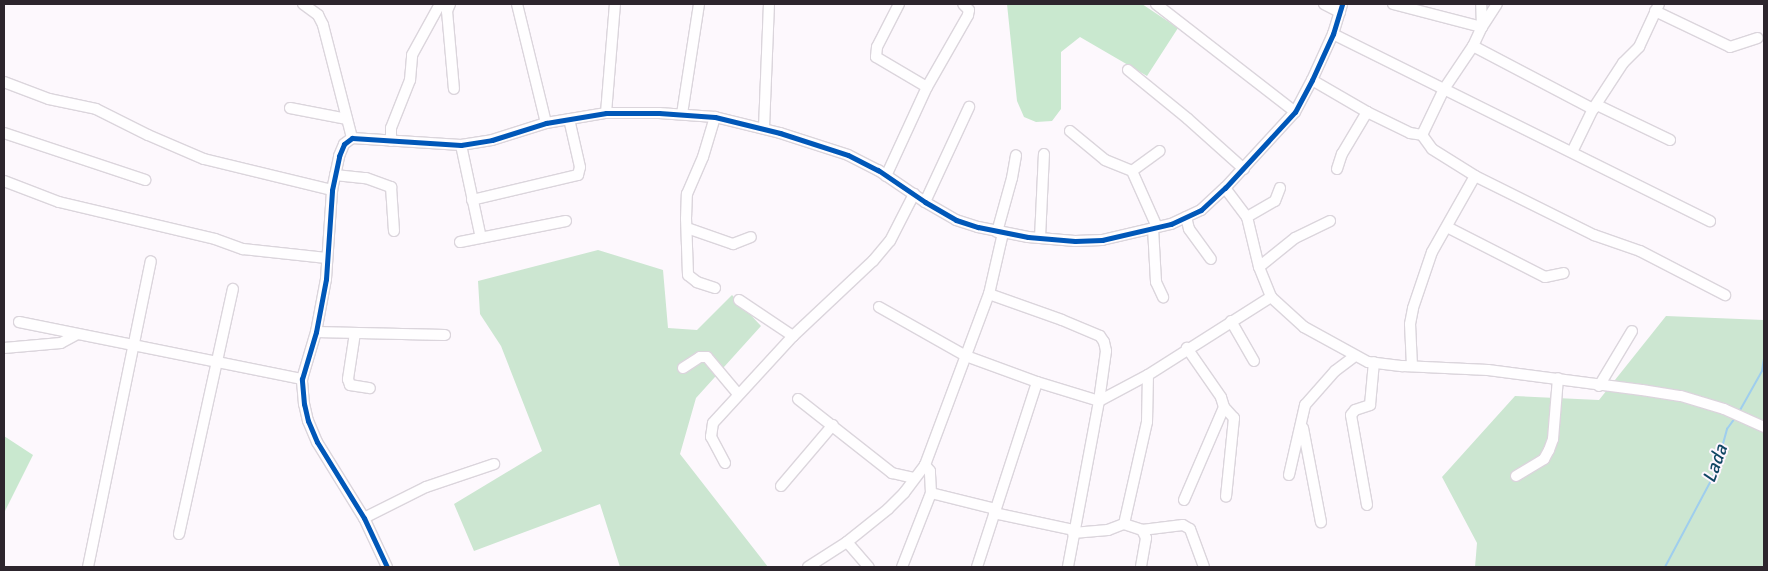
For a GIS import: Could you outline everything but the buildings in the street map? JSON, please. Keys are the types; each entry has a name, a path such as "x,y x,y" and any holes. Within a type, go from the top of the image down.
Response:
{"street":[{"path":"392,140 391,128 410,80 412,55 440,4"},
{"path":"450,4 447,11 454,89"},
{"path":"517,4 546,123"},
{"path":"606,113 615,4"},
{"path":"682,114 699,4"},
{"path":"764,128 769,4"},
{"path":"899,4 877,47 876,57 927,87"},
{"path":"886,176 927,87 968,15 969,10 963,4"},
{"path":"1156,4 1295,112"},
{"path":"387,567 364,518 316,442 308,421 302,379 316,332 326,279 332,190 335,175 344,144 352,138 461,145 492,140 546,123 606,113 682,114 715,117 764,128 848,155 886,176 956,220 1000,232 1040,238 1075,241 1102,240 1171,224 1201,210 1244,169 1295,112 1312,80 1333,34 1341,8 1324,4"},
{"path":"1393,4 1482,27"},
{"path":"1481,4 1482,27"},
{"path":"1422,135 1444,89 1473,46 1482,27 1497,4"},
{"path":"307,5 318,15 323,25 352,138"},
{"path":"1572,152 1595,107 1623,63 1639,47 1657,8 1730,47 1758,38"},
{"path":"1333,34 1710,221"},
{"path":"1473,46 1595,107 1670,140"},
{"path":"1128,70 1188,119 1244,169"},
{"path":"1312,80 1367,112 1410,133 1422,135 1432,149 1475,176 1594,235 1640,251 1725,294"},
{"path":"4,82 49,98 96,109 148,135 204,159 332,190"},
{"path":"925,202 969,107"},
{"path":"290,108 347,119"},
{"path":"1337,169 1342,154 1367,112"},
{"path":"715,117 703,157 687,194 688,275 697,282 715,288"},
{"path":"472,200 578,175 580,167 568,119"},
{"path":"1070,131 1105,160 1132,171 1155,228 1156,282 1163,297"},
{"path":"4,133 146,180"},
{"path":"461,145 481,238"},
{"path":"1132,171 1160,151"},
{"path":"1040,238 1044,154"},
{"path":"808,567 848,542 904,493 913,478 925,464 989,294 1016,155"},
{"path":"335,175 366,178 391,187 393,190 394,231"},
{"path":"1412,366 1410,324 1413,308 1432,252 1475,176"},
{"path":"4,181 59,202 198,234 243,249 327,258"},
{"path":"1225,188 1247,217 1259,267 1271,296 1304,327 1355,356 1374,362 1488,370 1681,396 1724,409 1764,427"},
{"path":"1247,217 1275,202 1280,188"},
{"path":"725,463 711,437 713,423 793,336 843,292 890,241 914,194"},
{"path":"1186,217 1190,229 1211,259"},
{"path":"460,242 566,221"},
{"path":"1259,267 1295,238 1330,221"},
{"path":"1447,227 1545,277 1564,273"},
{"path":"687,228 733,244 751,237"},
{"path":"88,567 151,260"},
{"path":"179,534 233,289"},
{"path":"989,294 1062,320 1100,336 1106,351 1099,401 1073,531 1068,567"},
{"path":"879,307 966,356 1037,382 1099,401 1148,374 1271,296"},
{"path":"739,300 793,336"},
{"path":"1232,321 1254,361"},
{"path":"19,322 302,379"},
{"path":"1599,386 1632,331"},
{"path":"316,332 445,335"},
{"path":"355,333 348,379 350,385 370,388"},
{"path":"4,348 61,343 77,334"},
{"path":"1187,348 1221,397 1224,407 1234,418 1226,497"},
{"path":"1289,475 1305,405 1314,392 1335,371 1355,356"},
{"path":"683,368 700,357 707,357 738,394"},
{"path":"1367,505 1351,415 1355,410 1370,405 1374,362"},
{"path":"1124,524 1147,422 1148,374"},
{"path":"1516,476 1544,459 1549,450 1553,439 1558,378"},
{"path":"977,567 1037,382"},
{"path":"798,399 892,473 913,478"},
{"path":"1184,500 1224,407"},
{"path":"1302,422 1305,448 1321,522"},
{"path":"781,486 833,425"},
{"path":"364,518 426,487 494,464"},
{"path":"902,567 931,493 930,471 925,464"},
{"path":"931,493 1073,531 1108,530 1124,524 1142,530 1183,525 1190,529 1204,567"},
{"path":"1141,567 1146,538 1142,530"},
{"path":"848,542 869,567"}],"green space":[{"path":"1007,4 1142,4 1178,28 1147,76 1080,37 1061,52 1061,109 1052,121 1036,122 1024,117 1017,101"},
{"path":"598,250 663,270 668,328 697,330 732,295 761,326 696,398 680,454 768,567 620,567 600,504 474,551 454,504 542,451 501,346 480,314 478,281"},
{"path":"1666,316 1764,320 1764,567 1475,567 1477,543 1442,477 1515,396 1599,400"},
{"path":"4,436 33,455 4,513"}],"waterway":[{"name":"Lada","path":"1739,412 1762,371 1764,359"},
{"name":"Lada","path":"1665,567 1715,473 1727,429 1735,418"}],"cycle path":[{"path":"387,567 364,518 317,442 308,421 304,404 302,379 316,332 326,279 332,190 339,156 344,144 352,138 461,145 492,140 546,123 606,113 659,113 715,117 780,133 848,155 878,170 925,202 956,220 978,227 1028,237 1075,241 1102,240 1171,224 1201,210 1225,188 1295,112 1333,34 1342,4"}]}
